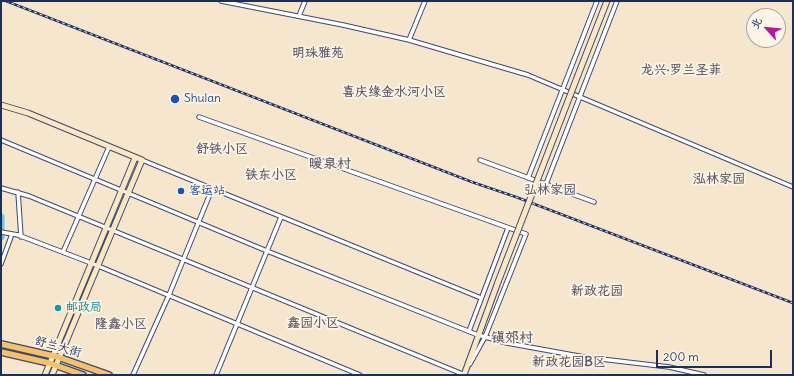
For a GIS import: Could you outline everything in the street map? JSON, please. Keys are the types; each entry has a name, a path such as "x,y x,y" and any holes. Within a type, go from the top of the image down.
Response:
{"main road":[{"name":"舒兰大街","path":"1,344 52,355 109,375"},
{"name":"舒兰大街","path":"1,352 49,363 83,375"}],"street":[{"path":"221,1 410,40 528,75 563,88 793,187"},
{"path":"298,16 305,1"},
{"path":"410,40 425,1"},
{"path":"528,178 597,1"},
{"path":"465,375 498,282 607,1"},
{"path":"546,184 617,1"},
{"path":"1,105 28,113 135,158 481,298"},
{"path":"199,117 526,234 485,337 465,375"},
{"path":"1,140 267,251 478,335 507,343 584,357 669,367 704,375"},
{"path":"63,252 109,147"},
{"path":"44,375 135,158"},
{"path":"52,375 58,357 142,160"},
{"path":"480,160 594,202"},
{"path":"2,188 18,192 78,216 465,375"},
{"path":"133,375 169,295 212,189"},
{"path":"18,192 21,237"},
{"path":"216,375 281,217"},
{"path":"469,331 508,228"},
{"path":"1,232 21,237 97,265 360,375"},
{"path":"1,264 11,234"}],"waterway":[{"path":"1,217 1,237"}],"railway":[{"path":"6,1 472,182 516,197 793,303"}],"place":[{"name":"Shulan","path":"175,99"},
{"name":"客运站","path":"181,191"},
{"name":"邮政局","path":"58,308"}],"district":[{"name":"明珠雅苑","path":"318,53"},
{"name":"龙兴·罗兰圣菲","path":"681,70"},
{"name":"喜庆缘金水河小区","path":"394,92"},
{"name":"舒铁小区","path":"222,149"},
{"name":"暖泉村","path":"330,164"},
{"name":"铁东小区","path":"271,175"},
{"name":"泓林家园","path":"719,179"},
{"name":"弘林家园","path":"550,190"},
{"name":"新政花园","path":"597,291"},
{"name":"鑫园小区","path":"313,323"},
{"name":"隆鑫小区","path":"121,324"},
{"name":"镇郊村","path":"512,338"},
{"name":"新政花园B区","path":"569,362"}]}
